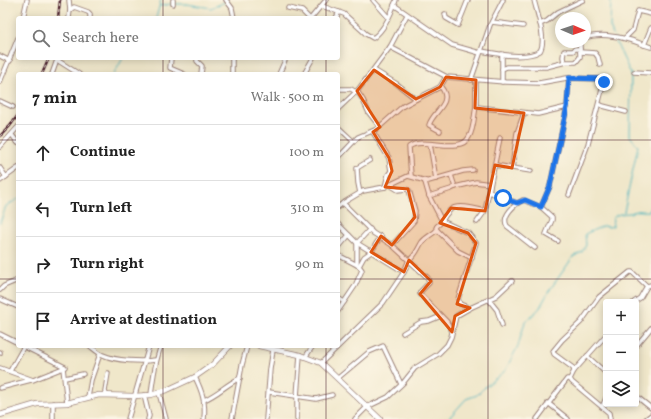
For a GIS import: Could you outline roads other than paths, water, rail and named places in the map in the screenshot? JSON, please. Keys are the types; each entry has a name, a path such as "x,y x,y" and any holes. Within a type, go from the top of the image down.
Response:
{"street":[{"path":"23,16 27,0"},
{"path":"68,16 70,10 69,0"},
{"path":"226,0 232,8 234,16"},
{"path":"312,16 326,0"},
{"path":"373,0 388,18"},
{"path":"322,6 346,15 372,38 376,36 388,18 396,0"},
{"path":"445,14 446,18 458,25 467,2 462,0"},
{"path":"471,80 492,22 503,0"},
{"path":"394,5 407,15 423,24 441,39 452,45 480,52 532,54 540,51 542,47 540,24 534,0"},
{"path":"540,24 547,21 558,12 582,0"},
{"path":"70,10 74,7 88,12 90,16"},
{"path":"288,8 302,11 308,16"},
{"path":"625,38 633,30 638,11 651,14"},
{"path":"337,16 339,12"},
{"path":"340,107 374,70 390,47 407,15"},
{"path":"492,22 523,26"},
{"path":"644,45 651,28"},
{"path":"591,36 596,35 625,38 651,47"},
{"path":"0,82 16,44"},
{"path":"390,47 446,77 471,80 539,83 569,78 603,79 604,82 599,104 588,144 569,195"},
{"path":"564,62 564,51 573,51 574,49 595,53 598,57 600,65"},
{"path":"502,69 546,67 578,60 580,50"},
{"path":"502,54 502,82"},
{"path":"0,56 10,61"},
{"path":"53,72 57,60"},
{"path":"58,60 76,72"},
{"path":"171,60 170,68 179,72"},
{"path":"197,60 202,66 201,72"},
{"path":"232,60 232,72"},
{"path":"280,72 285,60"},
{"path":"305,72 312,60"},
{"path":"374,70 408,92 416,99"},
{"path":"634,72 651,73"},
{"path":"340,156 347,150 353,141 361,136 373,132 400,108 441,87 446,77"},
{"path":"541,207 550,186 567,107 569,78"},
{"path":"411,176 409,147 413,144 423,143 457,145 464,144 470,137 476,106 476,80"},
{"path":"440,131 429,125 445,102 444,93 441,87"},
{"path":"342,88 356,91 364,102 369,113 380,127"},
{"path":"0,101 13,107"},
{"path":"599,104 626,112"},
{"path":"476,106 538,114 567,107"},
{"path":"512,168 514,148 524,113"},
{"path":"340,129 353,141"},
{"path":"0,147 16,130"},
{"path":"373,132 389,158 391,171 388,175 385,187"},
{"path":"12,135 16,140"},
{"path":"477,222 485,212 500,138"},
{"path":"430,144 436,179"},
{"path":"360,193 357,168 370,160"},
{"path":"495,165 531,172"},
{"path":"0,168 6,177"},
{"path":"0,181 16,170"},
{"path":"425,182 463,171 473,170"},
{"path":"451,175 455,187"},
{"path":"340,205 360,193 390,186 405,177 411,176 426,181 429,196 442,221 468,233 476,243 458,299 460,304 470,308"},
{"path":"429,196 455,187 476,182 490,184"},
{"path":"390,186 398,190 408,190 415,211 414,221 392,245"},
{"path":"489,192 517,203"},
{"path":"535,248 505,223 506,216 517,203 524,200 541,207 552,218 546,234 558,241"},
{"path":"343,203 370,229 392,245 428,278 429,283 420,292 420,294 450,326 452,332"},
{"path":"340,345 383,303 404,272 409,260 419,250 422,241 437,230 437,226 450,209 466,207 485,212"},
{"path":"340,226 357,243 404,272"},
{"path":"358,266 357,243 370,229"},
{"path":"437,230 458,251 472,258"},
{"path":"340,246 349,235"},
{"path":"358,266 364,257 371,252 380,236"},
{"path":"340,256 358,266 362,270 356,286 340,308"},
{"path":"574,371 572,366 554,354 554,350 581,322 599,297 630,272 632,272 649,286 638,299"},
{"path":"0,290 4,286 16,281"},
{"path":"355,419 367,407 388,397 415,368 438,354 447,345 451,337 456,316 496,296 512,281"},
{"path":"0,298 16,307"},
{"path":"340,299 344,302"},
{"path":"489,300 497,310 502,325"},
{"path":"404,333 421,322 441,316"},
{"path":"639,342 651,328"},
{"path":"0,334 16,342"},
{"path":"537,419 567,379 570,379 574,371 603,338"},
{"path":"338,378 369,352 383,346 401,384"},
{"path":"10,371 22,348"},
{"path":"27,348 64,366 67,403"},
{"path":"92,348 107,357 145,362 156,360"},
{"path":"128,419 148,348"},
{"path":"152,395 153,373 160,348"},
{"path":"0,415 30,406 67,403 106,394 134,396 159,393 195,377 212,365 228,348"},
{"path":"232,419 247,348"},
{"path":"266,348 306,356 321,363 380,419"},
{"path":"306,356 312,348"},
{"path":"321,363 336,348"},
{"path":"266,419 273,350"},
{"path":"88,397 91,380 100,354"},
{"path":"297,419 300,355"},
{"path":"587,356 604,371"},
{"path":"0,368 32,380"},
{"path":"0,388 32,380 63,368"},
{"path":"106,394 105,391 108,373"},
{"path":"64,378 83,374"},
{"path":"195,377 204,400 204,419"},
{"path":"204,400 215,395 231,382 240,378"},
{"path":"570,379 602,407 610,417 616,419"},
{"path":"269,392 316,399 332,395"},
{"path":"159,393 166,419"},
{"path":"144,395 149,416 148,419"},
{"path":"639,398 651,408"},
{"path":"53,403 53,419"},
{"path":"548,404 568,419"},
{"path":"646,419 651,415"}],"waterway":[{"path":"157,16 161,0"},
{"path":"611,0 610,27 613,35"},
{"path":"174,4 187,4 211,8 225,2"},
{"path":"160,6 171,4"},
{"path":"614,38 631,74 630,136 638,146 624,212"},
{"path":"115,72 122,60"},
{"path":"0,223 6,206 16,200"},
{"path":"448,419 466,399 477,395 505,371 518,346 525,322 539,309 549,291 573,257 582,252 586,245 585,234 603,226 613,226 613,219 617,215 631,213 634,211 649,211 651,204"}],"railway":[{"path":"58,16 60,0"},
{"path":"43,72 48,60"},
{"path":"0,136 16,118"}]}
